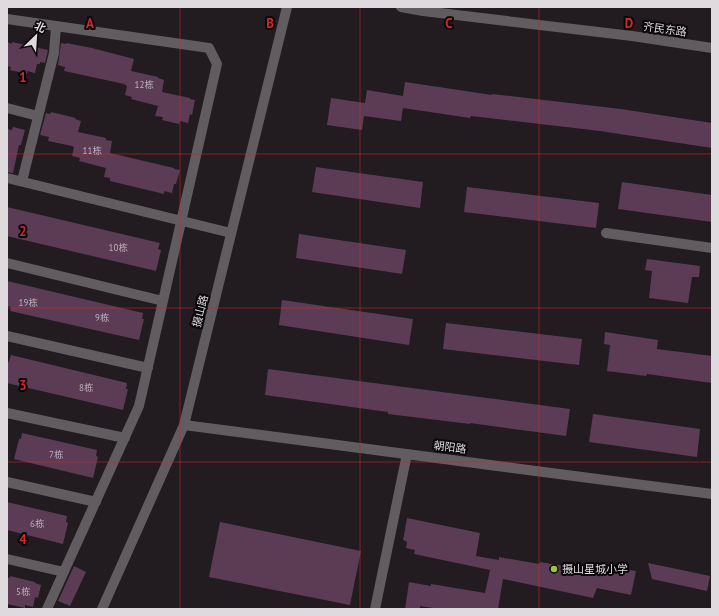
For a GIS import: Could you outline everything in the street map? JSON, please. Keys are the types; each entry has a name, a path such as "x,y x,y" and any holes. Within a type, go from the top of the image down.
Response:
{"street":[{"name":"摄山路","path":"102,609 184,425 287,7"},
{"name":"齐民东路","path":"401,7 422,11 632,36 712,48"},
{"path":"7,19 209,48 217,64 139,406 47,609"},
{"path":"22,181 54,53 56,26"},
{"path":"7,108 38,116"},
{"path":"7,178 232,233"},
{"path":"606,233 712,248"},
{"path":"7,263 164,301"},
{"path":"7,336 148,368"},
{"path":"7,413 125,438"},
{"name":"朝阳路","path":"184,425 712,494"},
{"path":"375,609 407,454"},
{"path":"7,482 96,502"},
{"path":"7,559 64,572"}],"building":[{"path":"7,42 48,50 45,63 40,62 40,64 37,64 35,73 27,71 27,74 10,70 11,67 7,66"},
{"path":"61,43 92,48 134,59 131,71 158,77 164,80 162,92 195,100 192,115 190,114 188,123 180,121 179,124 162,120 163,117 155,116 158,106 131,99 132,97 125,95 127,86 124,84 64,71 65,67 58,65"},
{"path":"405,82 492,95 621,109 712,123 712,148 600,131 471,116 470,118 403,108 401,121 364,116 362,130 327,125 331,98 365,103 367,90 403,96"},
{"path":"51,112 76,118 75,119 81,121 78,132 106,138 106,140 112,141 110,153 180,170 172,193 164,191 164,194 110,181 110,178 104,177 106,168 79,161 80,158 72,156 74,147 48,141 49,137 40,135 46,113 50,114"},
{"path":"13,127 25,130 21,145 19,145 13,173 7,172 7,129 12,130"},
{"path":"316,167 423,182 420,208 312,192"},
{"path":"622,182 712,195 712,222 618,209"},
{"path":"467,187 599,203 596,228 464,212"},
{"path":"7,207 160,243 158,249 161,250 156,271 7,236"},
{"path":"299,234 406,250 402,274 296,258"},
{"path":"647,259 700,266 699,277 692,277 688,303 649,298 652,271 645,270"},
{"path":"7,281 143,313 142,319 144,319 139,340 10,311 11,307 7,306"},
{"path":"282,300 413,319 409,345 279,325"},
{"path":"446,323 582,339 579,365 443,349"},
{"path":"605,332 658,340 657,349 712,356 712,383 647,374 646,376 607,371 610,345 604,344"},
{"path":"11,355 127,383 126,389 128,389 123,410 7,383 7,361 9,362"},
{"path":"268,369 570,409 566,436 388,414 388,412 265,395"},
{"path":"593,414 700,429 697,457 589,442"},
{"path":"22,433 97,450 96,456 98,457 93,478 14,459"},
{"path":"7,502 67,516 66,522 68,523 63,544 7,530"},
{"path":"407,518 480,533 476,556 499,560 499,557 539,564 540,562 581,569 582,565 585,566 586,562 636,571 631,595 597,588 593,598 503,579 498,609 440,609 420,606 420,609 405,609 409,582 485,593 490,570 414,554 415,550 406,548 407,542 403,540"},
{"path":"220,522 361,551 350,605 209,577"},
{"path":"648,563 710,576 707,591 652,579"},
{"path":"74,566 86,572 70,606 58,601"},
{"path":"10,576 35,582 41,585 38,598 35,597 33,607 25,605 25,608 7,604 7,577 10,578"}],"place":[{"name":"摄山星城小学","path":"554,569"}]}
